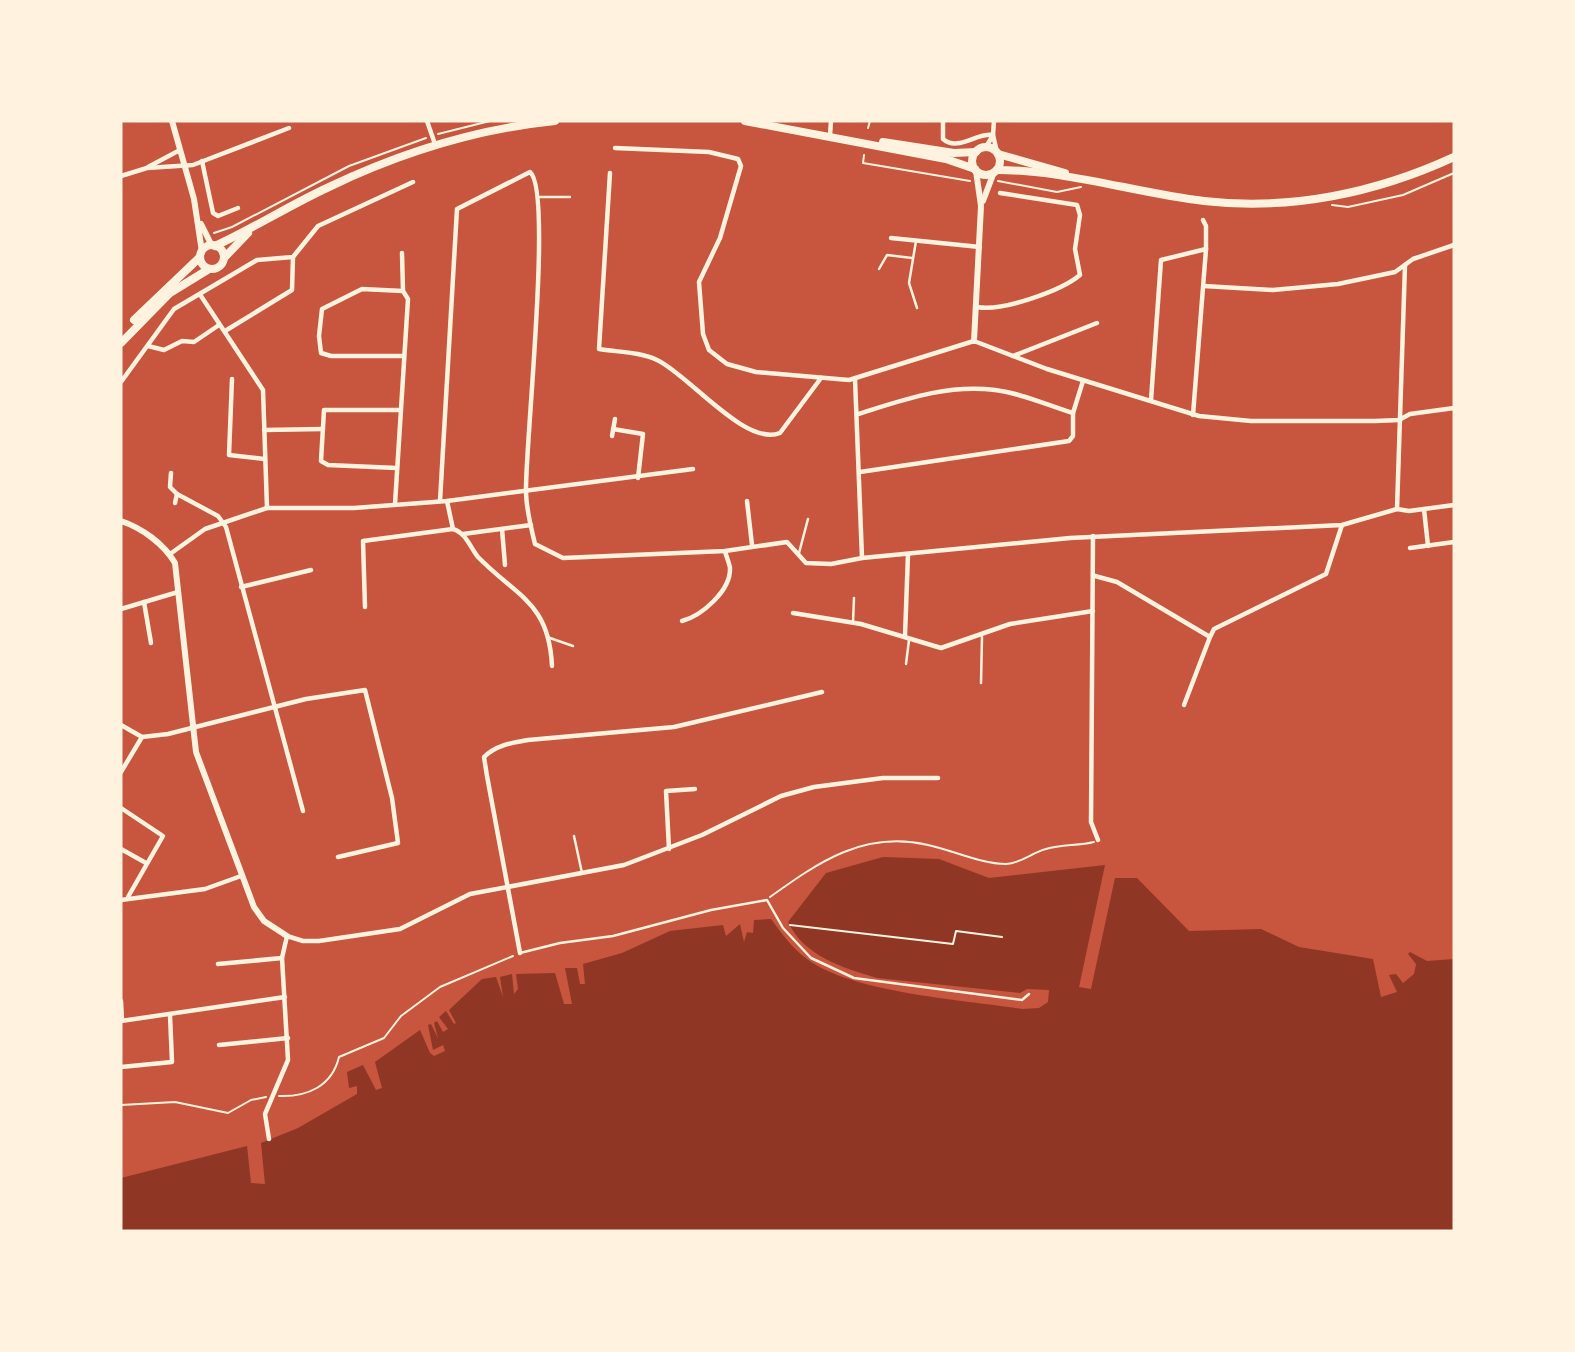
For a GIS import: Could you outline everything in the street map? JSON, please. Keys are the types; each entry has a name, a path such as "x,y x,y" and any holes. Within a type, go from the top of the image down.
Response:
{"main road":[{"path":"121,335 201,254 330,186 435,145 555,121"},
{"path":"745,121 954,153 976,152 986,147 1020,163 1122,187"},
{"path":"834,136 946,159 987,175 996,171 1122,187 1204,201 1242,203 1307,200 1368,189 1454,156"},
{"path":"976,152 972,162 976,170"},
{"path":"996,171 1000,162 998,153"},
{"path":"121,343 170,293 209,269 220,266 224,258 254,228"},
{"path":"214,246 222,251 224,258"},
{"path":"201,254 203,264 209,269"}],"street":[{"path":"172,121 198,219 201,254"},
{"path":"427,121 435,145"},
{"path":"831,121 834,136"},
{"path":"943,121 942,135 947,143 962,143 982,133 993,135"},
{"path":"994,121 993,135 998,153"},
{"path":"147,168 186,166 202,162 289,128"},
{"path":"986,147 993,135"},
{"path":"628,148 629,141"},
{"path":"615,148 709,152 738,159 741,166 720,238 699,282 703,334 709,350 727,364 756,372 855,379 940,349 974,341 1083,381 1193,415 1251,421 1399,420 1410,414 1454,408"},
{"path":"121,176 147,168 181,149"},
{"path":"202,162 213,213 218,216 238,208"},
{"path":"974,341 981,206 976,170"},
{"path":"981,206 987,185 996,171"},
{"path":"453,529 443,501 457,209 530,172 537,180 540,197 539,276 526,493 535,544 563,558 725,551 787,542 806,563 816,564 1093,536 1342,525 1397,509 1454,505"},
{"path":"610,173 598,349 657,360 738,421 764,435 779,433 821,378"},
{"path":"225,331 292,290 293,257 318,226 413,182"},
{"path":"977,307 995,309 1054,289 1080,275 1076,249 1080,215 1077,205 1000,193"},
{"path":"198,219 214,246"},
{"path":"1193,415 1206,249 1206,226 1203,219"},
{"path":"891,238 980,247"},
{"path":"1204,286 1273,290 1338,284 1395,272 1413,259 1454,245"},
{"path":"1151,400 1161,260 1206,249"},
{"path":"395,504 408,299 403,292 402,253"},
{"path":"121,382 174,309 201,296 257,260 293,257"},
{"path":"1397,509 1405,265"},
{"path":"403,292 362,289 322,309 319,335 321,353 331,356 403,356"},
{"path":"201,296 263,390 267,508"},
{"path":"1012,356 1097,323"},
{"path":"148,346 164,350 182,341 194,342 219,325"},
{"path":"232,379 229,455 264,459"},
{"path":"855,379 862,558"},
{"path":"860,472 1069,441 1073,436 1073,413 1083,381"},
{"path":"858,414 917,395 966,388 1011,393 1073,413"},
{"path":"397,468 323,463 323,429 324,410 400,410"},
{"path":"612,436 615,419"},
{"path":"264,430 323,429"},
{"path":"613,429 643,435 638,478"},
{"path":"170,554 205,529 267,508 354,508 443,501 526,493 532,488 638,478 693,469"},
{"path":"171,473 170,487 177,494 218,516 226,527 303,811"},
{"path":"175,503 177,494"},
{"path":"747,501 752,545"},
{"path":"1424,509 1428,545"},
{"path":"121,522 146,535 170,554 175,563 192,727 201,767 241,876 259,915 288,936 303,941 400,929 456,899 624,865 669,849 754,808 814,786 883,778 937,778"},
{"path":"463,534 531,525"},
{"path":"1184,705 1214,629 1326,574 1342,525"},
{"path":"502,528 505,565"},
{"path":"365,607 364,540 453,529 463,534 481,559 534,605 543,620 552,666"},
{"path":"1093,536 1095,576 1091,822 1098,840"},
{"path":"1409,548 1454,542"},
{"path":"682,621 695,617 706,608 721,589 730,568 725,551"},
{"path":"907,636 908,554"},
{"path":"241,587 311,570"},
{"path":"1095,576 1117,582 1210,637"},
{"path":"121,609 178,592"},
{"path":"144,602 151,643"},
{"path":"793,613 853,622 941,648 982,636 1010,624 1093,611"},
{"path":"121,724 142,737 274,706 365,690 392,798 398,844 338,857"},
{"path":"520,953 484,757 494,748 528,740 674,727 821,692"},
{"path":"121,770 142,737"},
{"path":"669,849 666,791 695,789"},
{"path":"121,808 163,836 128,898"},
{"path":"121,849 146,863"},
{"path":"121,900 205,890 241,876"},
{"path":"268,1139 265,1114 288,1060 282,958 288,936"},
{"path":"218,964 282,958"},
{"path":"121,1001 121,1020 170,1016 285,997"},
{"path":"121,1067 172,1062 170,1016"},
{"path":"219,1045 288,1038"}],"lane":[{"path":"540,197 570,197"},
{"path":"916,241 909,283 917,308"},
{"path":"879,269 887,255 912,258"},
{"path":"799,553 808,519"},
{"path":"853,622 854,598"},
{"path":"906,664 907,636"},
{"path":"981,683 982,636"},
{"path":"547,637 573,646"},
{"path":"575,836 582,873"},
{"path":"520,953 560,943 613,936 710,910 767,900 783,928 811,958 854,978 1022,1000 1029,994"}],"path":[{"path":"869,128 870,121"},
{"path":"864,155 863,163 974,182"},
{"path":"990,186 1004,181 1011,186 1057,192"},
{"path":"767,900 822,860 871,845 894,842 925,844 1008,864 1027,859 1044,849 1098,840"},
{"path":"790,928 953,944 956,931 1002,937"},
{"path":"121,1105 175,1102 228,1113 251,1100 301,1094 323,1086 333,1077 339,1057 384,1038 401,1016 440,987 520,953"}],"shaded area":[{"path":"883,857 939,859 989,878 1105,865 1079,987 1091,989 1115,878 1137,878 1189,931 1261,929 1299,947 1373,959 1381,997 1397,992 1389,975 1396,974 1403,983 1414,974 1416,964 1408,954 1410,952 1427,961 1454,959 1454,1231 121,1231 121,1178 247,1146 251,1183 265,1184 261,1143 298,1128 357,1094 357,1086 349,1088 347,1072 363,1065 376,1090 382,1088 375,1062 420,1030 430,1053 434,1056 445,1051 443,1045 433,1050 428,1025 431,1024 438,1038 434,1023 437,1021 443,1032 448,1029 439,1017 446,1011 454,1024 456,1023 449,1010 482,979 496,977 503,997 500,977 512,974 514,994 518,989 516,974 555,973 564,1004 572,1004 565,968 577,968 580,984 585,984 583,964 622,953 670,931 723,925 726,936 740,924 744,942 747,932 753,933 754,920 771,919 807,959 827,971 852,980 910,993 1022,1009 1039,1008 1048,1002 1049,990 1027,989 1020,993 877,978 838,965 804,944 788,922 826,873"}]}
